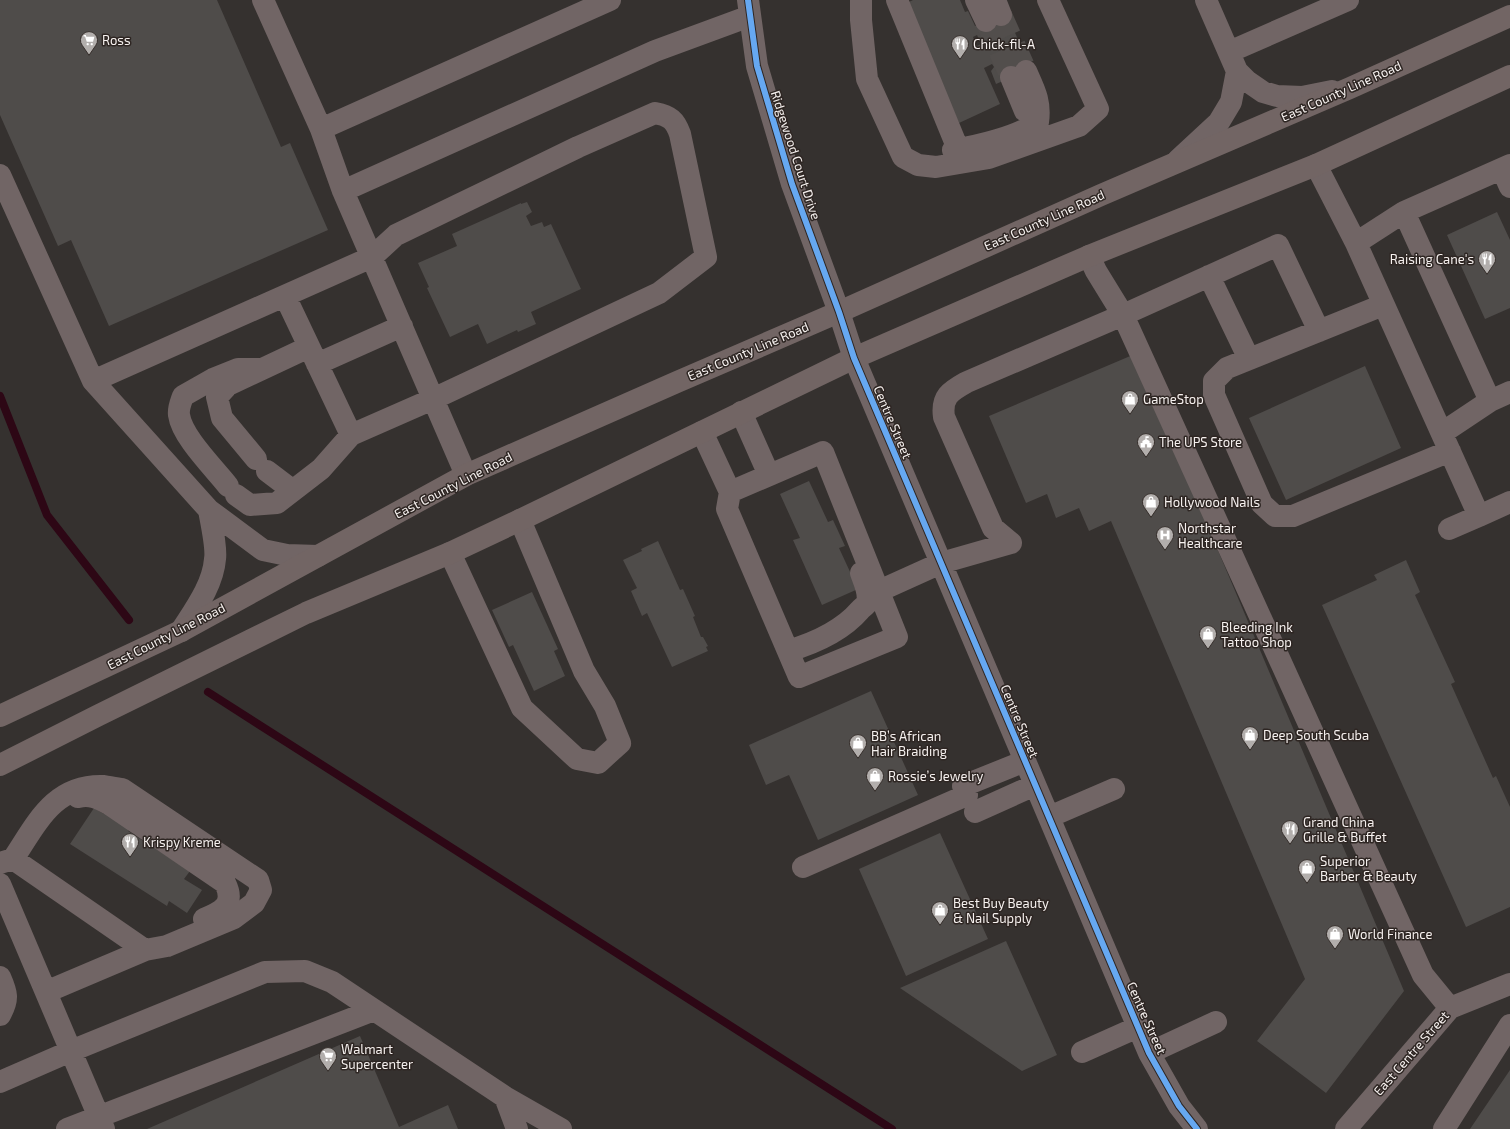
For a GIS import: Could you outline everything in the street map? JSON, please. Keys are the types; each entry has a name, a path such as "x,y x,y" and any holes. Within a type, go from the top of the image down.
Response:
{"main road":[{"name":"East County Line Road","path":"0,716 181,631 466,475 840,312 1100,194 1350,88 1510,16"},
{"path":"0,766 106,711 306,613 450,553 854,358 1089,256 1316,165 1510,76"}],"street":[{"path":"263,0 321,129 343,190 466,475"},
{"path":"321,129 610,0"},
{"path":"897,0 958,150"},
{"path":"976,0 994,12"},
{"path":"861,10 867,79 903,157 918,165 936,167 989,158 1079,126 1098,110 1048,0"},
{"path":"1206,0 1233,61 1247,81 1263,92 1277,96 1302,97 1350,88"},
{"path":"1233,61 1348,0"},
{"path":"343,190 749,8"},
{"name":"Ridgewood Court Drive","path":"749,8 757,66 792,184 840,312"},
{"path":"861,10 879,72 909,140 913,147 920,152 936,154 958,150 1016,133 1023,123 1026,113 1019,74"},
{"path":"1173,164 1199,142 1219,122 1230,102 1233,61"},
{"path":"93,381 372,257 396,235 571,150 655,113 667,115 676,124 680,134 706,257 659,293 433,399 351,435 321,469 277,503 250,505 232,491 187,436 179,416 179,409 183,396 213,379 238,369 259,369 313,356 402,326"},
{"path":"1316,165 1356,243 1479,516"},
{"path":"1356,243 1404,212 1507,173"},
{"path":"0,175 93,381 209,510 263,550 288,555 318,556"},
{"path":"1404,212 1490,400"},
{"path":"879,591 941,562 1011,543 993,528 944,417 943,408 945,400 950,392 967,382 1123,315 1278,245 1319,330"},
{"path":"1089,256 1096,271 1123,315 1423,974 1450,1008"},
{"path":"1209,276 1249,359"},
{"path":"285,296 351,435"},
{"path":"1383,305 1227,368 1214,381 1214,395 1262,504 1275,516 1293,516 1446,442 1490,400 1510,392"},
{"name":"Centre Street","path":"840,312 854,358 1138,1027 1149,1052 1179,1106 1197,1129"},
{"path":"259,369 228,385 217,397 222,418 261,465 292,490"},
{"path":"742,412 769,475"},
{"path":"702,432 730,492 727,509 799,677 897,637 822,452 730,492"},
{"path":"788,651 807,646 844,626 854,618 867,603 867,589 827,496 832,475"},
{"path":"1449,529 1510,502"},
{"path":"181,631 201,600 216,558 209,510"},
{"path":"450,553 522,708 577,759 598,763 620,743 605,706 584,671 520,520"},
{"path":"802,867 968,798 1025,761"},
{"path":"968,798 1036,785"},
{"path":"46,992 145,950 167,946 234,918 254,903 261,890 258,880 122,789 104,786 84,788 64,795 47,809 6,861 145,950"},
{"path":"1049,817 1114,789"},
{"path":"47,809 73,798 86,795 95,796 225,883 229,890 229,901 224,909 216,914 163,937 145,950"},
{"path":"0,884 101,1122"},
{"path":"0,1082 71,1051 265,972 305,971 332,982 505,1097 561,1129"},
{"path":"0,977 7,997 5,1006 0,1015"},
{"name":"East Centre Street","path":"1346,1129 1450,1008 1510,984"},
{"path":"67,1129 101,1122 374,1010"},
{"path":"1149,1052 1216,1022"},
{"path":"1444,1129 1510,1025"},
{"path":"1082,1052 1138,1027"},
{"path":"505,1097 517,1129"}],"building":[{"path":"0,0 217,0 281,147 290,143 328,230 109,326 71,240 58,246 0,115"},
{"name":"Chick-fil-A","path":"913,0 960,0 965,12 968,11 975,26 1004,13 1009,19 1031,69 996,84 991,71 994,67 992,64 984,68 1000,104 959,123 907,3","holes":["977,35 981,44 977,46 973,37"]},
{"path":"527,202 532,212 526,216 531,226 542,222 544,227 551,224 581,289 531,312 536,324 518,332 517,330 487,344 478,324 450,337 427,288 429,287 418,263 457,246 452,234 521,203"},
{"name":"Raising Cane's","path":"1497,212 1510,240 1510,308 1485,319 1447,235"},
{"path":"1135,354 1404,991 1326,1093 1257,1041 1305,979 1111,521 1089,531 1079,508 1056,518 1047,494 1026,503 989,416"},
{"path":"1365,366 1401,448 1286,500 1249,418"},
{"path":"809,481 828,522 833,520 845,546 839,548 858,589 822,605 793,540 800,538 780,494"},
{"path":"658,541 680,590 683,589 695,616 693,617 701,637 703,637 708,646 706,647 708,651 672,667 647,613 642,616 631,591 637,588 623,560"},
{"path":"1406,560 1420,592 1415,595 1455,682 1451,684 1493,778 1496,776 1510,807 1510,907 1466,927 1322,605 1377,580 1374,575"},
{"path":"532,592 558,649 554,651 565,676 534,691 513,645 509,647 492,610"},
{"path":"871,691 918,795 818,840 789,775 766,785 749,745"},
{"name":"Krispy Kreme","path":"94,808 104,814 106,811 131,827 128,831 190,871 184,879 202,890 187,913 169,901 167,906 70,844"},
{"path":"940,833 988,939 906,976 859,869"},
{"path":"1006,941 1057,1055 1022,1071 900,988"},
{"name":"Walmart Supercenter","path":"360,1036 399,1127 448,1105 458,1129 147,1129"},
{"path":"1510,1070 1510,1129 1470,1129"}],"waterway":[{"path":"0,396 47,515 129,620"},
{"path":"208,692 892,1129"}],"tunnel":[{"path":"1001,15 1026,71"},
{"path":"986,21 1011,77"}],"cycle path":[{"path":"748,0 757,66 792,184 839,312 854,358 1149,1053 1179,1106 1197,1129"}],"place":[{"name":"Ross","path":"89,55"},
{"name":"Chick-fil-A","path":"960,59"},
{"name":"Raising Cane's","path":"1487,274"},
{"name":"GameStop","path":"1130,414"},
{"name":"The UPS Store","path":"1146,457"},
{"name":"Hollywood Nails","path":"1151,517"},
{"name":"Northstar Healthcare","path":"1165,550"},
{"name":"Bleeding Ink Tattoo Shop","path":"1208,649"},
{"name":"Deep South Scuba","path":"1250,750"},
{"name":"BB’s African Hair Braiding","path":"858,758"},
{"name":"Rossie’s Jewelry","path":"875,791"},
{"name":"Grand China Grille & Buffet","path":"1290,844"},
{"name":"Krispy Kreme","path":"130,857"},
{"name":"Superior Barber & Beauty","path":"1307,883"},
{"name":"Best Buy Beauty & Nail Supply","path":"940,925"},
{"name":"World Finance","path":"1335,949"},
{"name":"Walmart Supercenter","path":"328,1071"}]}
